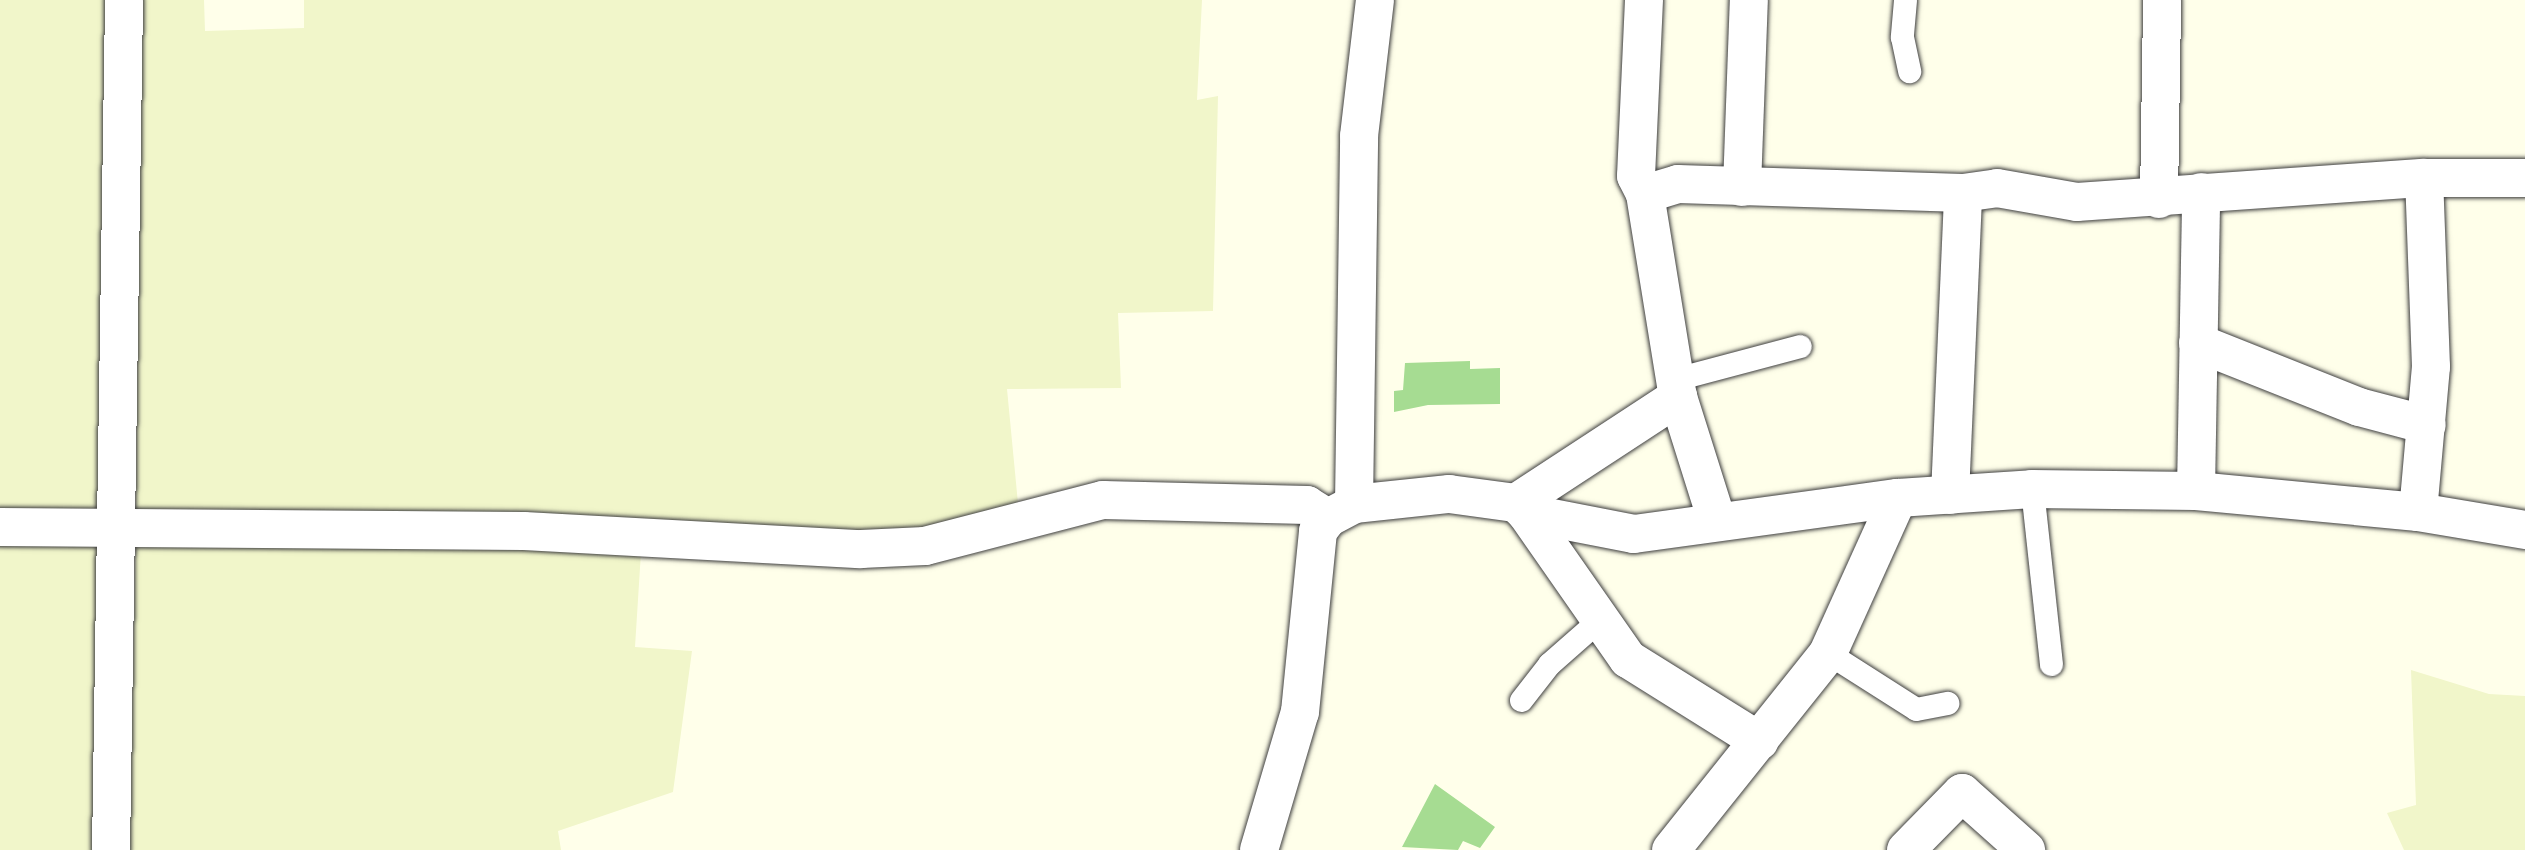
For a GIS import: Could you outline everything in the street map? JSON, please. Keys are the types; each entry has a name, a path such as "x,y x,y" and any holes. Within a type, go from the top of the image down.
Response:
{"street":[{"path":"111,850 124,0"},
{"path":"1259,850 1300,712 1314,552 1341,511 1359,136 1375,0"},
{"path":"1644,0 1634,107 1636,176 1645,194 1677,388 1717,521"},
{"path":"1742,187 1749,0"},
{"path":"2159,199 2162,0"},
{"path":"1645,194 1678,184 1964,193 1997,188 2077,202 2159,199 2201,192 2424,178 2525,178"},
{"path":"2418,512 2427,425 2424,178"},
{"path":"2196,491 2201,192"},
{"path":"1950,495 1964,193"},
{"path":"2198,343 2359,407 2427,425"},
{"path":"1521,508 1677,388"},
{"path":"0,527 524,531 861,549 925,547 1103,500 1307,505 1341,511 1449,494 1521,508 1613,534 1898,498 2032,489 2196,491 2418,512 2525,530"},
{"path":"1671,850 1828,653 1898,498"},
{"path":"1521,508 1628,659 1654,680 1759,741"},
{"path":"1906,850 1962,793 2026,850"}],"lane":[{"path":"1905,0 1909,71"},
{"path":"1677,388 1800,346"},
{"path":"2032,489 2050,663"},
{"path":"1521,700 1549,664 1600,619"},
{"path":"1828,653 1916,709 1947,703"}],"green space":[{"path":"0,0 107,0 98,517 0,516"},
{"path":"141,0 204,0 205,31 304,28 304,0 1202,0 1197,100 1218,96 1213,311 1118,313 1121,388 1007,389 1019,514 962,533 136,515"},
{"path":"1470,361 1470,369 1500,368 1500,404 1428,405 1394,412 1394,391 1403,390 1405,363"},
{"path":"0,541 101,542 96,850 0,850"},
{"path":"136,542 641,552 635,647 692,651 673,792 558,831 561,850 129,850"},
{"path":"2411,670 2489,694 2525,696 2525,850 2404,850 2387,813 2416,805"},
{"path":"1435,784 1495,827 1480,848 1463,841 1458,850 1402,847"}]}
